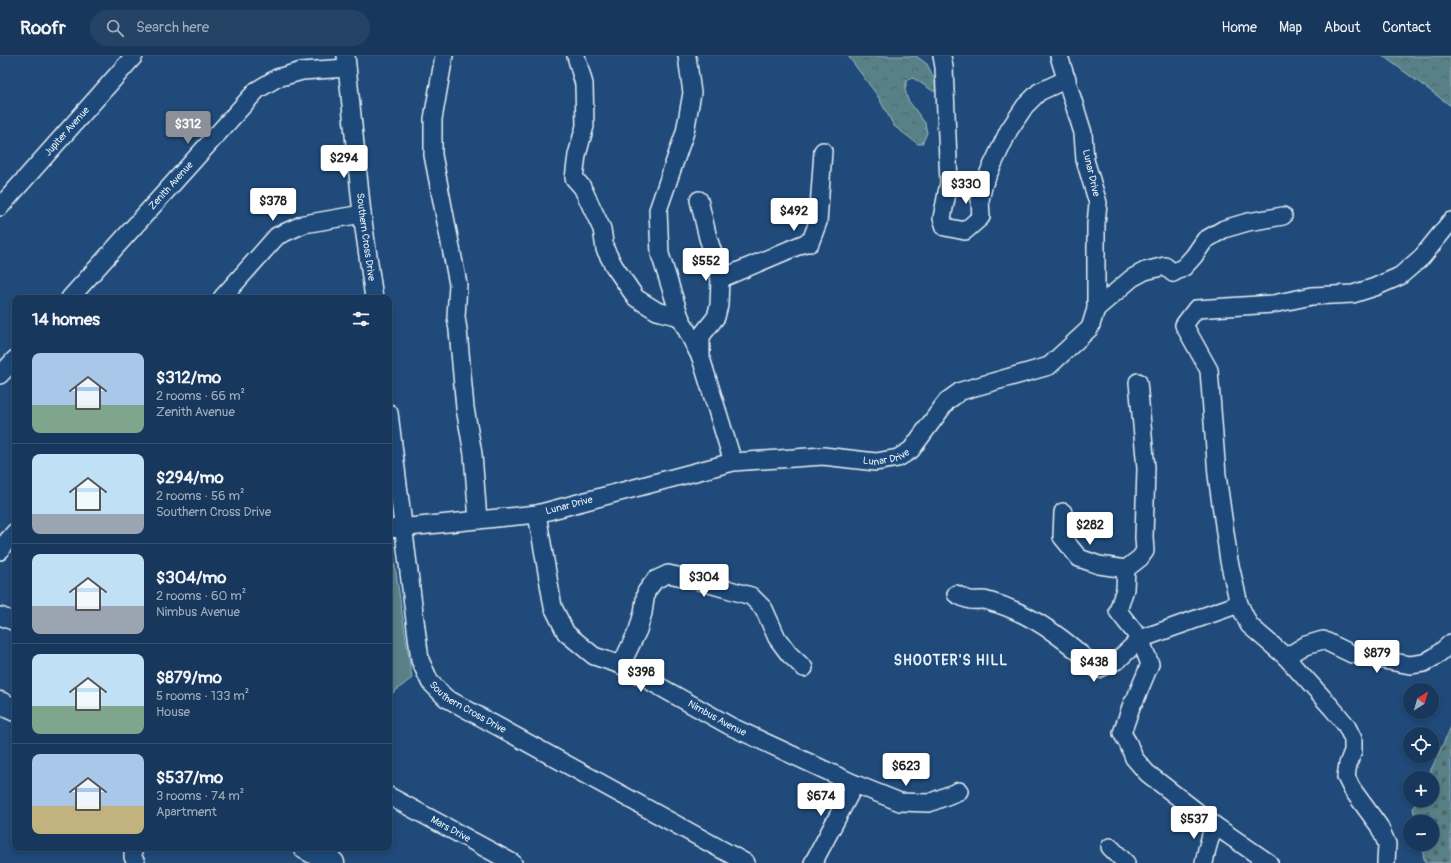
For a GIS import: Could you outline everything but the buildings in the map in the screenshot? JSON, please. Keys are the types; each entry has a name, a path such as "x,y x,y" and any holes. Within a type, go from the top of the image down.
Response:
{"highway":[{"path":"0,703 12,709"},
{"path":"304,853 333,863"}],"street":[{"name":"Jupiter Avenue","path":"0,207 134,56"},
{"path":"444,56 434,119 433,155 458,284 456,317 465,408 473,454 478,520"},
{"path":"576,56 584,84 585,126 577,155 574,178 582,187 602,229 605,249 608,255 636,298 658,311 680,317"},
{"path":"687,56 692,94 686,132 658,210 660,254 680,317 701,358 733,462"},
{"path":"942,56 944,67 949,183 942,218 945,227 965,231 981,217 980,200 984,183 1009,130 1025,106 1040,92 1067,79"},
{"name":"Lunar Drive","path":"396,528 537,514 733,462 823,456 876,462 898,458 911,450 947,401 961,392 1049,366 1090,328 1096,309 1096,224 1098,203 1086,160 1083,133 1059,56"},
{"name":"Southern Cross Drive","path":"347,62 362,214 374,295"},
{"name":"Zenith Avenue","path":"73,295 257,90 277,78 302,71 347,62"},
{"path":"720,279 805,243 810,243 818,222 823,151"},
{"path":"699,200 720,279 719,305 716,317 701,336 701,358"},
{"path":"225,295 276,236 304,224 362,214"},
{"path":"1096,309 1132,278 1145,271 1165,266 1173,273 1184,267 1205,240 1224,229 1248,222 1283,216"},
{"path":"1386,863 1387,844 1379,826 1352,789 1346,777 1348,764 1353,751 1353,739 1346,725 1286,657 1250,625 1239,604 1229,561 1217,475 1210,370 1184,325 1196,309 1273,304 1312,296 1353,294 1375,287 1400,276 1422,257 1451,221"},
{"path":"0,375 12,362"},
{"path":"1063,512 1062,537 1079,558 1099,565 1126,569 1140,558 1145,551 1146,468 1138,382"},
{"name":"Southern Cross Drive","path":"392,462 396,528 420,660 430,682 446,698 746,863"},
{"name":"Nimbus Avenue","path":"537,514 554,607 566,633 594,656 621,665 730,726 855,784 900,802 928,803 959,790"},
{"path":"0,551 2,546 12,535"},
{"path":"1126,569 1125,589 1118,611 1140,639 1150,664 1132,704 1122,733 1134,758 1148,773 1214,825 1269,863"},
{"path":"621,665 638,630 643,613 646,592 655,580 668,574 692,579 750,596 764,609 777,638 789,654 804,668"},
{"path":"956,594 969,600 987,600 1013,610 1040,624 1078,651 1097,669 1118,660 1140,639 1239,604"},
{"path":"0,616 12,621"},
{"path":"1286,657 1306,645 1323,640 1352,654 1410,665 1424,663 1436,656 1451,643"},
{"path":"813,863 855,784"},
{"name":"Mars Drive","path":"392,798 513,863"},
{"path":"1204,863 1208,843 1214,825"},
{"path":"1110,847 1126,863"},
{"path":"133,851 133,858 136,863"}],"green space":[{"path":"848,56 916,56 927,64 939,88 937,92 913,78 907,80 905,90 908,100 925,123 927,133 922,144 918,144 894,126 877,95"},
{"path":"1383,56 1451,56 1451,106"},
{"path":"392,546 412,678 392,694"},
{"path":"1451,727 1451,863 1425,863 1422,851 1439,851 1439,815 1414,815 1413,808 1439,807 1439,771 1430,771 1434,763 1439,763 1439,752"}],"district":[{"name":"SHOOTER'S HILL","path":"951,660"}]}
